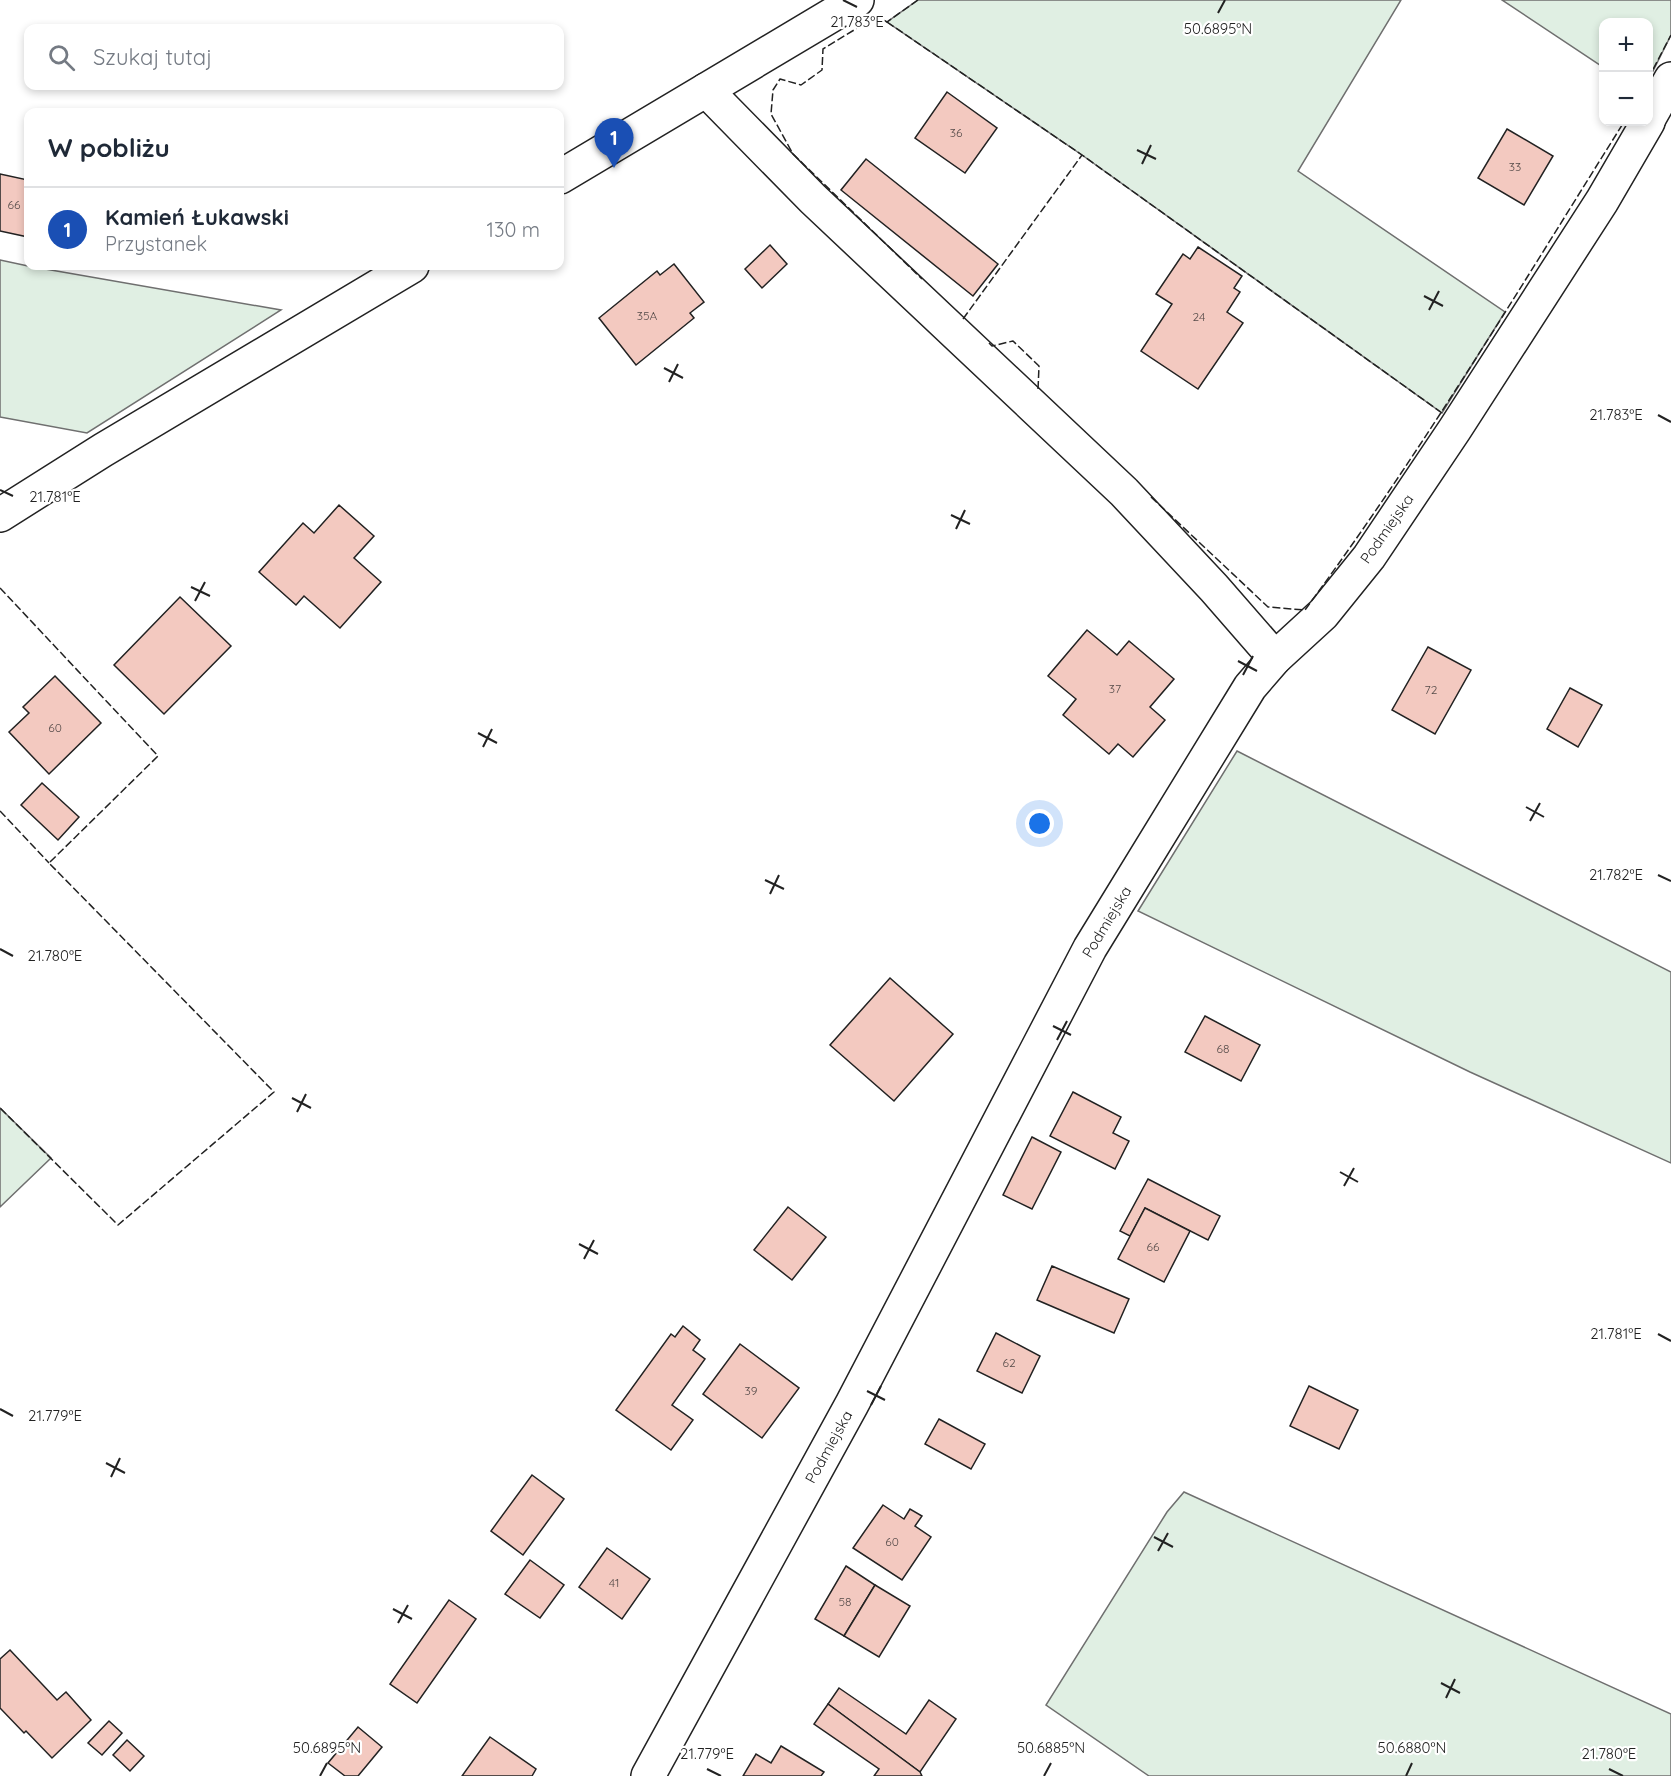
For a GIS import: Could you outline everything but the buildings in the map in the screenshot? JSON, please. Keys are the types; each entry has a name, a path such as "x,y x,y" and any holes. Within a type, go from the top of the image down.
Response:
{"street":[{"path":"564,175 856,0"},
{"name":"Podmiejska","path":"1653,112 1671,79"},
{"path":"706,90 813,199 1124,492 1214,588 1275,658"},
{"name":"Podmiejska","path":"648,1776 852,1404 1090,948 1250,687 1275,658 1323,615 1369,557 1455,429 1602,201 1645,126"},
{"path":"0,515 103,450 405,270"}],"green space":[{"path":"918,0 1401,0 1298,171 1505,312 1442,413 1082,155 887,22"},
{"path":"1502,0 1671,0 1671,35 1653,71 1653,18 1599,18 1599,64"},
{"path":"0,260 24,265 24,270 51,270 281,310 87,433 0,417"},
{"path":"1237,751 1671,972 1671,1163 1470,1072 1138,911"},
{"path":"0,1108 51,1158 0,1207"},
{"path":"1184,1492 1671,1714 1671,1776 1149,1776 1046,1705 1167,1512"}],"fence":[{"path":"918,0 887,22 877,16 823,49 822,70 801,85 780,79 773,90 771,114 793,154 922,279"},
{"path":"887,22 1082,155 1442,413"},
{"path":"1652,72 1671,35"},
{"path":"1151,497 1268,607 1305,610 1430,430 1621,126"},
{"path":"963,319 1082,155"},
{"path":"989,343 992,346 1013,341 1039,366 1038,390"},
{"path":"0,588 158,756 49,863 274,1092 118,1225 0,1108"},
{"path":"0,811 49,863"}],"place":[{"name":"Kamień Łukawski","path":"614,168"}]}
